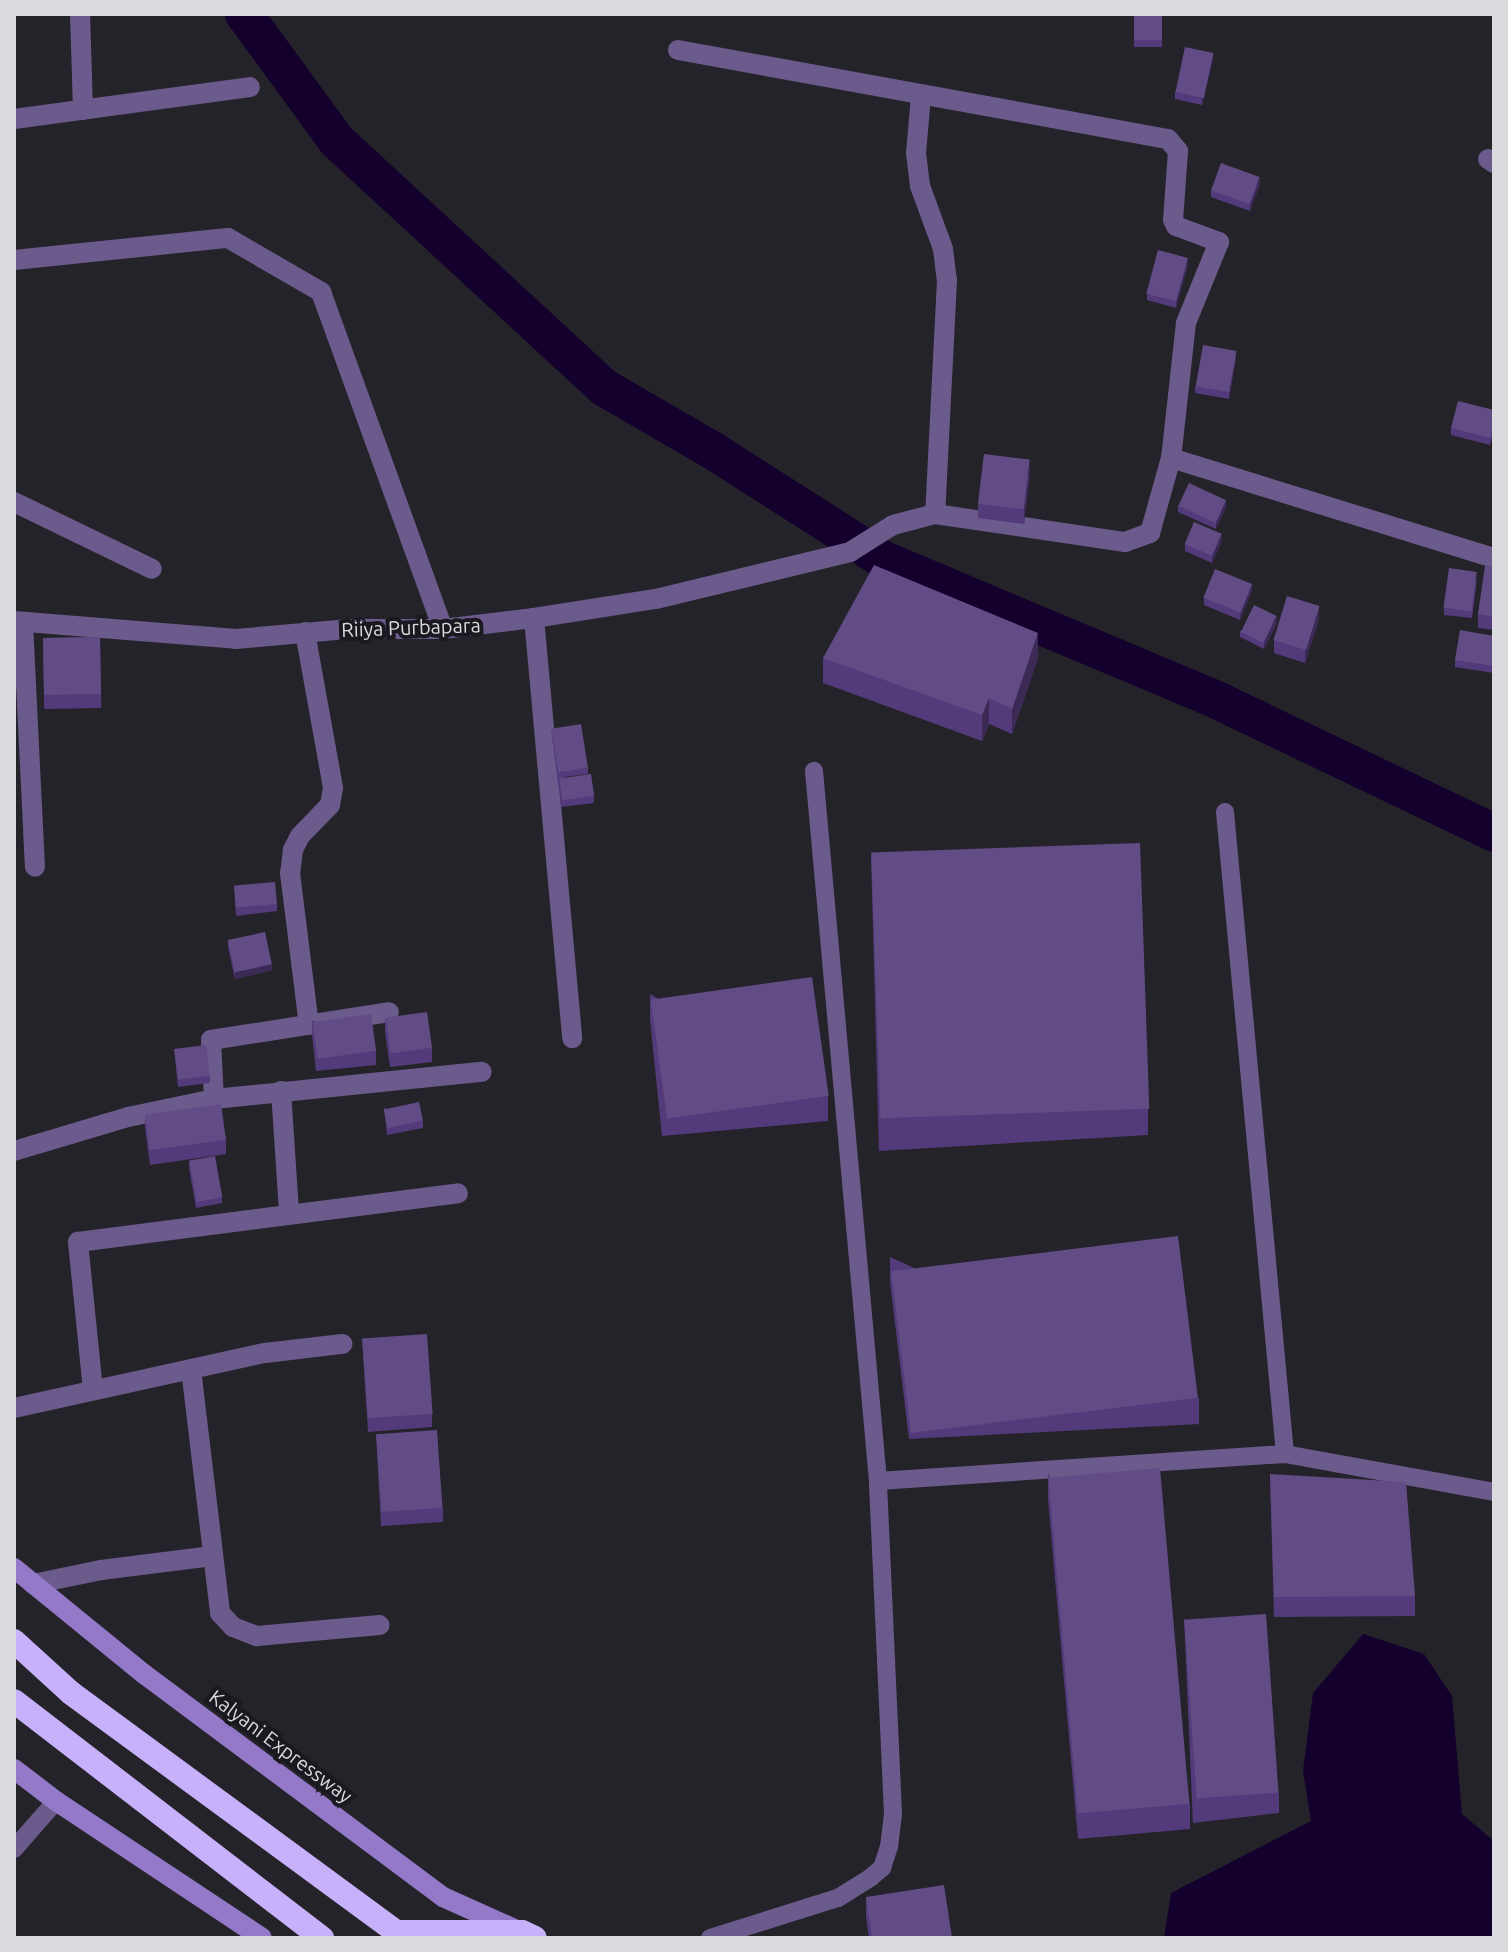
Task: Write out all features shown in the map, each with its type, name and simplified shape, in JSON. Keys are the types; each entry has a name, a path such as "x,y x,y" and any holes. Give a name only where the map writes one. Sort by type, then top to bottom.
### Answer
{"highway":[{"path":"14,1641 71,1693 396,1932 528,1935"},
{"path":"14,1701 314,1932"}],"street":[{"path":"80,14 83,110"},
{"path":"678,50 921,96 1159,135 1174,144 1178,151 1173,220 1176,226 1219,242 1186,323 1171,458 1150,533 1139,539 1105,541 935,514 947,280 943,249 920,186 916,153 921,96"},
{"path":"14,119 250,87"},
{"path":"14,260 228,238 321,292 443,629"},
{"path":"1171,458 1494,558"},
{"path":"14,502 152,569"},
{"name":"Riiya Purbapara","path":"19,622 236,639 305,632 443,629 656,599 850,552 893,525 935,514"},
{"path":"534,618 572,1038"},
{"path":"19,622 35,867"},
{"path":"305,632 333,788 330,805 300,836 293,850 290,873 309,1025"},
{"path":"214,1099 211,1040 389,1012"},
{"path":"14,1151 128,1117 214,1099 482,1072"},
{"path":"281,1091 289,1213"},
{"path":"93,1390 78,1242 458,1193"},
{"path":"14,1408 265,1353 342,1344"},
{"path":"191,1369 220,1613 233,1627 257,1636 380,1625"},
{"path":"33,1584 101,1570 212,1556"},
{"name":"Kalyani Expressway","path":"14,1568 144,1674 443,1897 528,1935"},
{"path":"14,1769 56,1801 262,1938"}],"lane":[{"path":"710,1938 838,1898 882,1868 889,1847 893,1814 878,1481 814,771"},
{"path":"1225,812 1285,1454"},
{"path":"878,1481 1285,1454 1494,1492"},
{"path":"14,1849 56,1801"}],"shaded area":[{"path":"1363,1634 1424,1654 1452,1696 1462,1814 1494,1841 1494,1938 1164,1938 1171,1893 1311,1821 1303,1771 1313,1693"}],"building":[{"path":"1134,14 1162,14 1162,40 1134,40"},
{"path":"1185,47 1213,53 1204,98 1175,92"},
{"path":"1221,163 1260,177 1250,204 1211,190"},
{"path":"1158,250 1188,258 1176,301 1146,293"},
{"path":"1203,345 1236,351 1229,392 1196,386"},
{"path":"1458,401 1494,410 1490,438 1451,428"},
{"path":"984,454 1030,460 1024,509 978,504"},
{"path":"1189,483 1226,500 1216,523 1178,506"},
{"path":"1194,522 1222,534 1212,556 1185,544"},
{"path":"874,565 1038,633 1012,709 989,698 982,715 823,658"},
{"path":"1485,566 1494,567 1494,617 1478,614"},
{"path":"1449,568 1477,572 1471,612 1443,608"},
{"path":"1215,569 1252,584 1240,613 1203,598"},
{"path":"1287,596 1320,606 1306,650 1274,640"},
{"path":"1254,605 1276,616 1263,643 1241,632"},
{"path":"1460,630 1494,636 1494,666 1455,660"},
{"path":"100,637 101,694 44,695 43,638"},
{"path":"581,724 588,767 558,772 551,729"},
{"path":"591,774 594,796 562,800 559,778"},
{"path":"1140,843 1149,1109 880,1118 871,852"},
{"path":"275,882 277,904 236,907 234,886"},
{"path":"265,932 272,964 235,972 228,940"},
{"path":"812,977 829,1096 667,1119 651,1000"},
{"path":"427,1012 432,1048 390,1053 385,1018"},
{"path":"371,1014 376,1051 318,1059 313,1022"},
{"path":"206,1045 210,1076 178,1080 174,1049"},
{"path":"419,1102 423,1121 388,1128 384,1109"},
{"path":"221,1104 226,1140 150,1150 145,1115"},
{"path":"215,1156 222,1197 197,1202 189,1161"},
{"path":"1178,1236 1198,1398 911,1433 891,1271"},
{"path":"427,1334 433,1414 368,1418 362,1339"},
{"path":"437,1430 442,1508 382,1512 376,1434"},
{"path":"1160,1468 1189,1804 1078,1813 1048,1478"},
{"path":"1270,1474 1406,1482 1415,1596 1274,1597"},
{"path":"1266,1614 1278,1793 1197,1798 1184,1620"},
{"path":"944,1885 952,1938 872,1938 866,1897"}],"waterway":[{"path":"244,14 337,141 605,388 712,450 884,560 1221,702 1494,833"}]}
